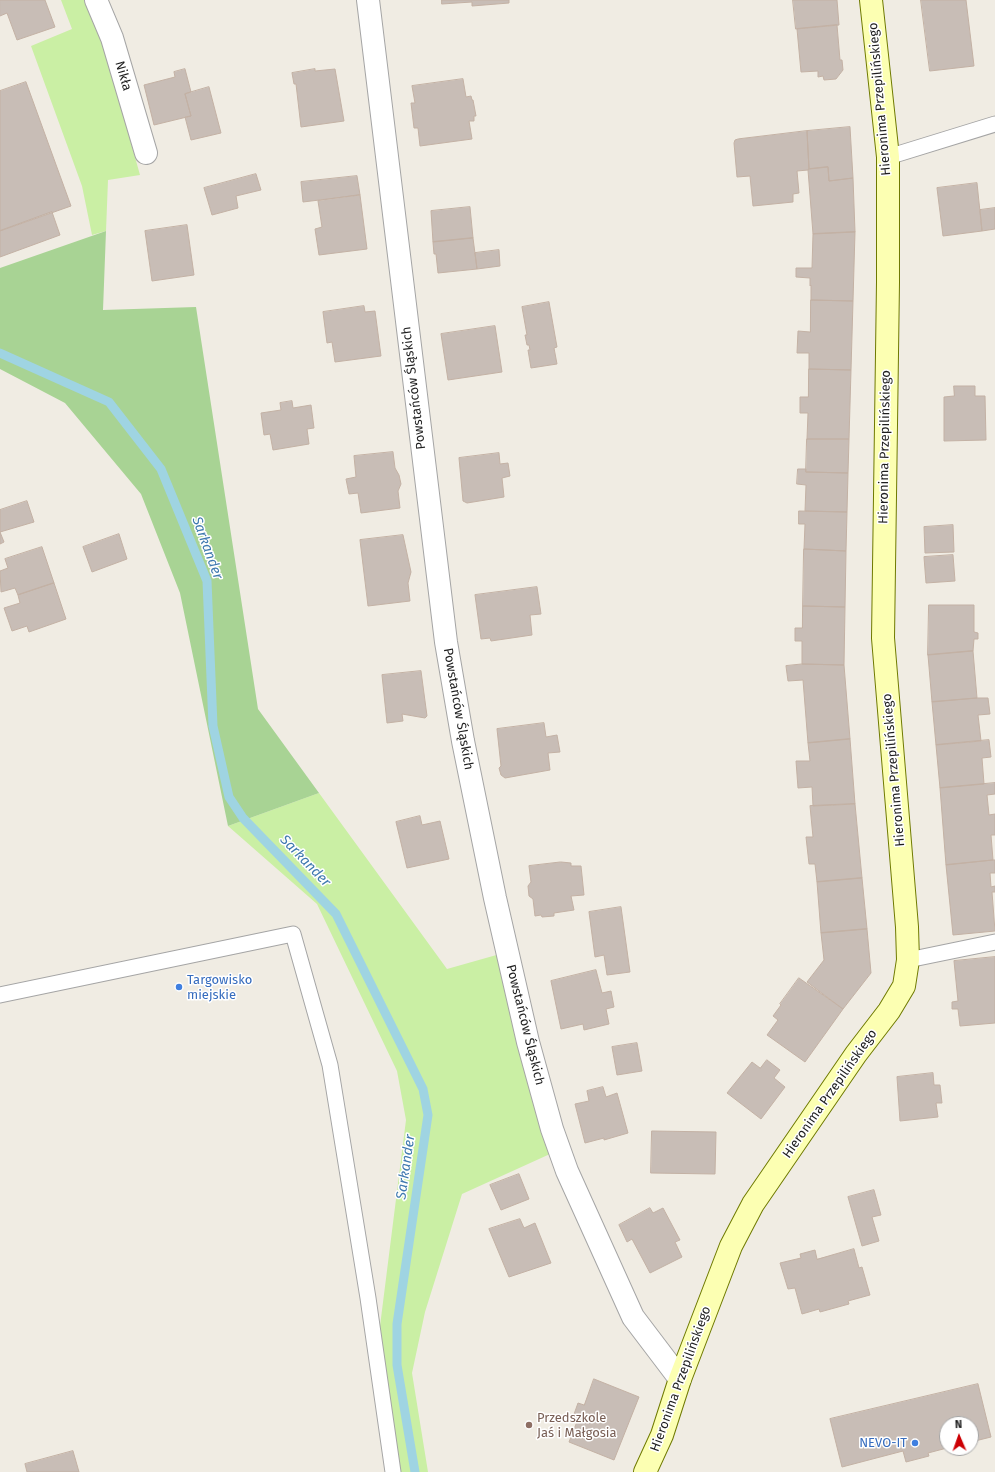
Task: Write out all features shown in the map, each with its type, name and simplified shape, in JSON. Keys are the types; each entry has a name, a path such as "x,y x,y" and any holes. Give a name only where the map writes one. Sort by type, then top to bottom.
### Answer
{"street":[{"name":"Nikła","path":"96,0 112,38 146,153"},
{"name":"Powstańców Śląskich","path":"368,0 446,642 463,741 495,898 530,1050 552,1129 566,1171 633,1317 680,1379"},
{"name":"Hieronima Przepilińskiego","path":"645,1472 662,1435 680,1379 731,1246 753,1204 856,1054 889,1011 904,986 908,960 883,638 888,282 888,157 871,0"}],"lane":[{"path":"888,157 995,124"},
{"path":"0,994 293,934 330,1065 368,1298 392,1472"},
{"path":"908,960 995,942"}],"green space":[{"path":"61,0 84,0 102,39 140,175 108,180 106,231 92,235 82,186 31,46 72,29"},
{"path":"106,231 103,310 196,307 258,709 319,793 228,826 180,593 141,494 65,403 0,369 0,268"},
{"path":"319,793 447,969 500,954 550,1154 462,1194 425,1312 412,1373 428,1472 399,1472 380,1326 406,1120 397,1071 317,904 228,826"}],"building":[{"path":"0,0 45,0 55,27 17,40 7,13 0,16"},
{"path":"442,0 509,0 509,3 472,6 472,2 442,4"},
{"path":"793,0 837,0 839,25 796,29"},
{"path":"921,0 966,0 974,66 930,71"},
{"path":"837,25 840,60 842,60 843,70 836,79 824,80 823,76 818,77 818,71 801,72 797,29"},
{"path":"185,69 191,92 185,94 191,116 154,125 144,85 175,77 174,72"},
{"path":"315,69 315,71 335,69 344,121 301,127 296,84 294,84 292,73"},
{"path":"463,79 466,97 471,96 476,116 474,116 474,121 469,121 472,139 420,146 418,128 414,128 411,103 415,103 412,86"},
{"path":"26,82 71,206 0,231 0,91"},
{"path":"209,87 221,133 191,140 185,117 191,116 185,94"},
{"path":"850,127 853,178 829,181 828,167 809,169 807,131"},
{"path":"807,131 809,169 797,171 799,193 793,194 793,202 753,206 750,176 737,177 735,140"},
{"path":"828,167 829,181 853,178 855,232 813,234 808,170"},
{"path":"256,174 261,190 236,196 238,208 212,215 204,188"},
{"path":"357,176 360,195 303,202 301,182"},
{"path":"977,183 982,231 943,236 937,188"},
{"path":"360,195 367,249 319,255 315,229 322,227 318,201"},
{"path":"470,207 473,238 433,242 431,211"},
{"path":"995,208 995,229 982,231 980,210"},
{"path":"52,212 60,235 0,257 0,231"},
{"path":"187,225 194,275 152,281 145,231"},
{"path":"855,232 853,301 811,300 810,278 796,277 796,268 812,268 813,234"},
{"path":"473,238 477,269 438,273 433,242"},
{"path":"499,250 500,266 477,269 475,253"},
{"path":"811,300 853,301 851,370 809,369 809,353 797,353 798,331 810,332"},
{"path":"549,302 557,347 554,348 557,364 531,368 528,350 530,350 529,345 527,345 525,335 527,335 522,307"},
{"path":"364,306 365,312 375,311 381,356 335,362 332,342 327,343 323,312"},
{"path":"495,326 502,372 448,380 441,334"},
{"path":"809,369 851,370 849,439 807,439 808,413 800,413 800,397 808,397"},
{"path":"954,386 975,386 975,396 985,396 986,440 944,441 944,397 954,396"},
{"path":"292,401 293,408 311,405 314,428 307,429 309,444 273,450 270,434 264,435 261,413 281,410 280,403"},
{"path":"807,439 849,439 848,473 806,472"},
{"path":"393,452 395,468 399,475 401,484 398,491 400,508 361,513 358,493 349,494 346,479 356,477 354,456"},
{"path":"499,453 500,464 508,463 510,476 502,478 504,497 467,503 463,501 459,458"},
{"path":"798,469 806,469 806,472 848,473 847,512 805,511 806,485 797,484"},
{"path":"27,501 34,522 0,532 0,510"},
{"path":"799,511 847,512 846,551 804,549 805,524 799,524"},
{"path":"953,525 954,552 925,553 924,527"},
{"path":"0,532 4,542 0,544"},
{"path":"119,534 127,559 92,572 83,547"},
{"path":"403,535 411,572 408,583 410,601 368,606 360,540"},
{"path":"42,547 54,583 18,595 15,588 1,592 0,571 8,568 5,559"},
{"path":"804,549 846,551 845,607 803,606"},
{"path":"953,555 955,581 926,583 924,557"},
{"path":"54,583 66,619 29,632 27,626 12,631 4,608 20,603 18,595"},
{"path":"537,587 541,614 530,615 532,635 491,641 490,638 481,639 475,595"},
{"path":"929,605 974,605 974,632 978,633 978,639 974,639 973,651 928,655"},
{"path":"803,606 845,607 844,665 802,664 802,641 795,641 795,628 802,628"},
{"path":"973,651 977,698 932,702 928,655"},
{"path":"802,664 844,665 850,739 808,743 803,680 788,681 786,666"},
{"path":"421,671 427,716 425,718 402,714 403,721 387,723 382,675"},
{"path":"988,698 990,714 978,715 981,741 936,745 932,702"},
{"path":"544,723 546,737 557,735 560,752 548,753 550,770 505,778 501,775 499,768 501,766 497,729"},
{"path":"850,739 855,804 813,806 812,787 798,788 796,761 810,761 808,743"},
{"path":"989,740 991,757 982,758 984,784 940,788 936,745"},
{"path":"995,783 995,794 987,795 989,815 995,814 995,835 991,835 993,860 946,865 940,788"},
{"path":"855,804 862,878 817,882 815,864 809,864 806,837 813,837 810,806"},
{"path":"420,816 422,825 440,821 449,859 407,868 396,822"},
{"path":"995,860 995,873 990,873 991,887 995,886 995,892 992,892 995,931 953,935 946,865"},
{"path":"561,862 571,863 571,866 581,866 584,895 571,896 574,910 554,913 554,916 535,916 533,899 529,896 528,886 531,882 529,866"},
{"path":"862,878 867,929 821,933 817,882"},
{"path":"621,907 630,972 607,975 604,955 595,957 589,912"},
{"path":"867,929 871,973 843,1009 807,982 824,960 821,933"},
{"path":"995,957 995,1023 960,1026 958,1009 952,1009 952,1002 958,1001 954,961"},
{"path":"596,970 602,993 611,991 614,1007 606,1009 609,1024 584,1030 583,1024 561,1029 551,981"},
{"path":"799,978 843,1009 805,1062 767,1035 778,1020 773,1016"},
{"path":"637,1043 642,1071 617,1075 612,1047"},
{"path":"767,1060 780,1070 774,1078 785,1087 761,1119 727,1093 752,1062 760,1068"},
{"path":"933,1073 934,1085 940,1085 942,1103 936,1103 938,1117 900,1121 897,1077"},
{"path":"603,1087 606,1097 617,1093 628,1133 604,1140 604,1138 585,1143 575,1104 589,1101 587,1091"},
{"path":"652,1131 716,1132 715,1174 651,1173"},
{"path":"519,1174 529,1199 501,1210 490,1185"},
{"path":"874,1190 881,1215 872,1217 879,1241 862,1246 848,1197"},
{"path":"650,1208 653,1213 663,1208 680,1240 675,1242 682,1257 650,1273 632,1239 627,1242 619,1225"},
{"path":"520,1219 524,1228 535,1223 551,1263 509,1277 489,1229"},
{"path":"854,1249 859,1268 862,1267 870,1295 848,1301 849,1304 820,1312 819,1309 802,1314 795,1288 788,1289 780,1263 801,1258 800,1254 815,1250 817,1259"},
{"path":"594,1379 639,1397 614,1460 569,1442 578,1419 573,1417 578,1403 584,1405"},
{"path":"978,1384 991,1437 979,1440 979,1416 939,1416 939,1450 928,1453 929,1456 906,1462 903,1451 842,1467 830,1419"},
{"path":"73,1451 79,1472 27,1472 25,1464"}],"waterway":[{"name":"Sarkander","path":"0,353 109,402 161,469 207,581 213,726 229,797 243,818 336,914 423,1089 428,1115 397,1324 397,1365 415,1472"}],"place":[{"name":"Targowisko miejskie","path":"179,987"},
{"name":"Przedszkole Jaś i Małgosia","path":"529,1425"},
{"name":"NEVO-IT","path":"915,1443"}]}
